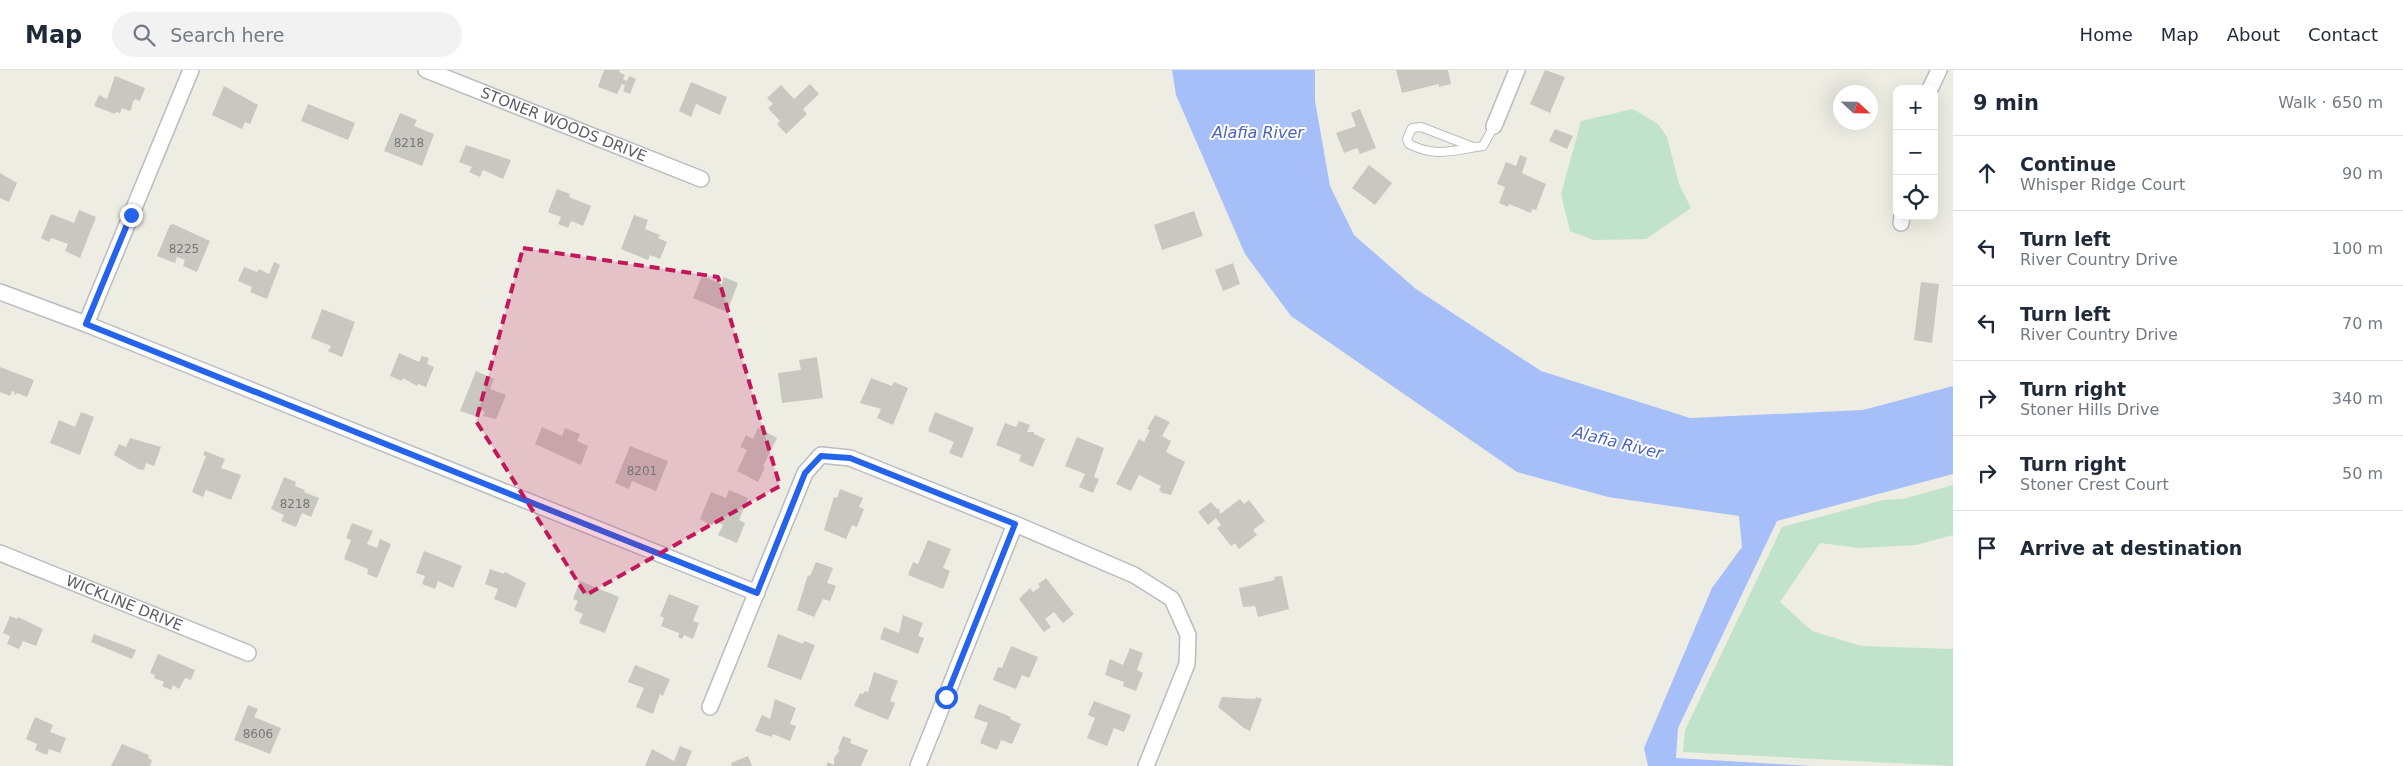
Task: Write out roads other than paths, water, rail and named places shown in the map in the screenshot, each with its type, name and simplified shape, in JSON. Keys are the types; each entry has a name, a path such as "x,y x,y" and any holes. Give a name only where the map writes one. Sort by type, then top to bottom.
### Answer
{"street":[{"path":"86,324 191,70"},
{"name":"STONER WOODS DRIVE","path":"426,70 701,179"},
{"path":"1494,126 1517,70"},
{"path":"1932,85 1939,70"},
{"path":"0,292 86,324 757,593"},
{"path":"710,707 805,473 821,456 850,458 1015,524 1134,575 1172,599 1188,635 1187,664 1146,766"},
{"path":"918,766 1015,524"},
{"name":"WICKLINE DRIVE","path":"0,553 248,653"}],"lane":[{"path":"1473,148 1421,127 1412,128 1407,139 1409,144 1419,149 1436,153 1473,148 1483,146 1494,126"}],"water":[{"name":"Alafia River","path":"1172,70 1315,70 1315,101 1330,186 1354,235 1416,289 1541,371 1690,418 1863,410 1953,386 1953,474 1777,521 1678,728 1676,758 1811,766 1648,766 1644,748 1712,588 1742,547 1739,516 1608,497 1517,472 1291,316 1245,254 1176,95"}]}
